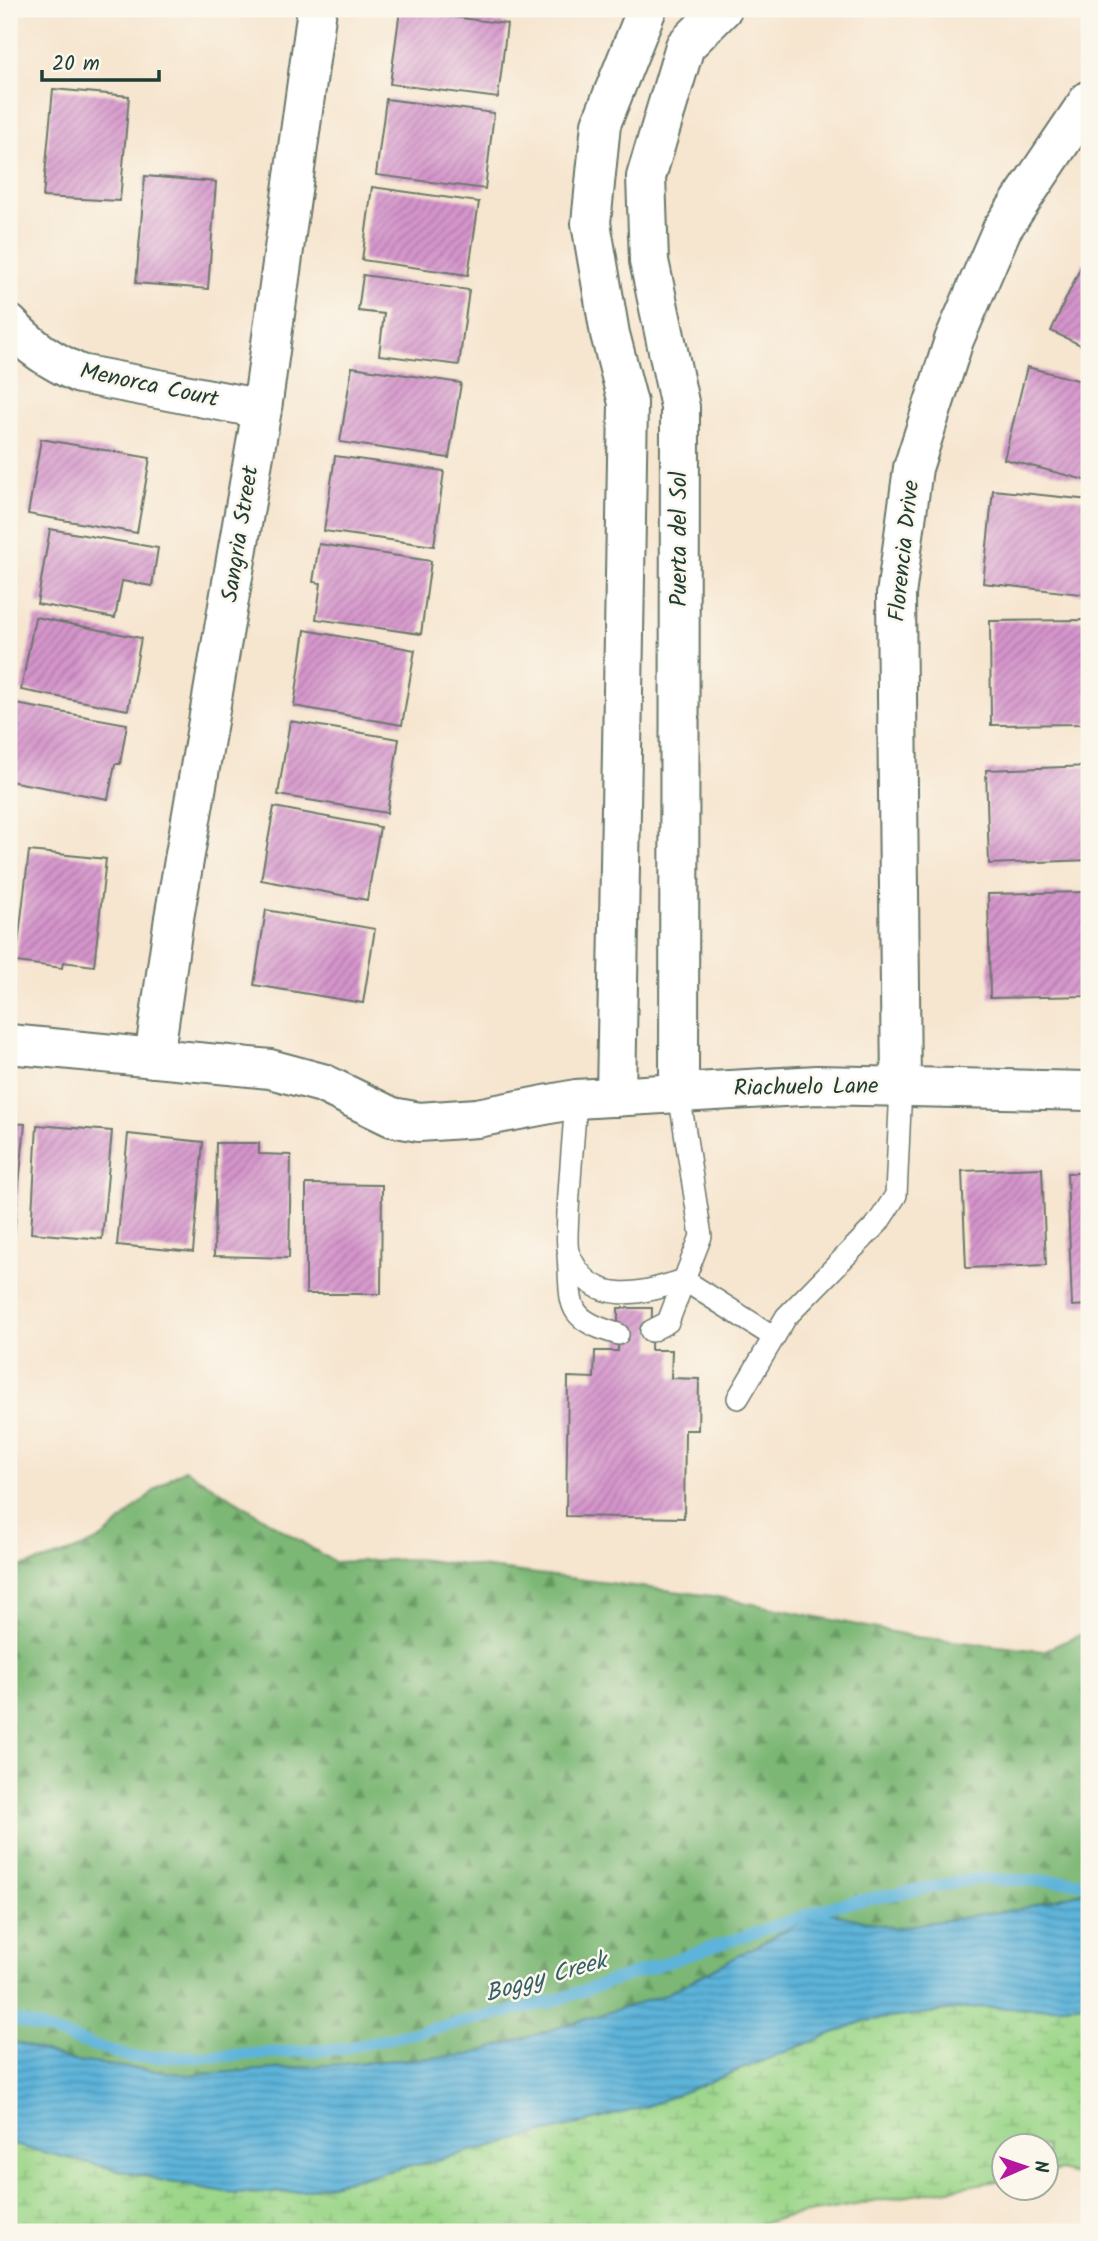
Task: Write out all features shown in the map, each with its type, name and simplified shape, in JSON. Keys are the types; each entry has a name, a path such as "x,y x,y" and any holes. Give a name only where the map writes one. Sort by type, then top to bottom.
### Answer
{"street":[{"name":"Sangria Street","path":"154,1058 174,918 262,409 317,9"},
{"path":"616,1097 628,403 610,334 591,223 601,124 647,9"},
{"name":"Puerta del Sol","path":"679,1093 680,407 649,261 646,177 685,46 722,9"},
{"name":"Florencia Drive","path":"901,1086 896,595 913,468 954,340 1002,229 1089,100"},
{"name":"Menorca Court","path":"9,324 30,347 53,362 80,374 262,409"},
{"path":"9,1044 154,1058"},
{"name":"Riachuelo Lane","path":"154,1058 297,1075 322,1083 392,1117 419,1122 524,1112 576,1099 817,1085 1089,1091"}],"lane":[{"path":"738,1398 786,1317 878,1223 896,1195 901,1086"},
{"path":"652,1331 668,1322 701,1236 679,1093"},
{"path":"576,1099 567,1252 572,1306 587,1325 618,1334"},
{"path":"567,1252 587,1281 618,1294 644,1293 684,1279"},
{"path":"684,1279 774,1337"}],"green space":[{"path":"185,1469 334,1562 416,1559 713,1596 917,1637 1043,1651 1089,1631 1089,1890 1024,1908 894,1928 821,1911 665,1995 469,2055 189,2075 67,2060 9,2040 9,1569 59,1556 98,1540 154,1491"},
{"path":"1089,2003 1089,2180 1060,2170 1060,2132 990,2132 990,2182 784,2217 736,2232 9,2232 9,2144 169,2182 237,2194 295,2192 425,2163 645,2107 864,2021 979,2007 1037,2009"}],"water":[{"path":"1089,1890 1089,2003 1037,2009 979,2007 864,2021 645,2107 425,2163 295,2192 237,2194 169,2182 9,2144 9,2040 67,2060 189,2075 469,2055 665,1995 821,1911 894,1928 1024,1908"}],"building":[{"path":"208,9 242,9 241,15"},
{"path":"400,10 507,24 498,98 390,84"},
{"path":"53,89 129,96 120,201 43,197"},
{"path":"386,99 494,113 485,189 376,175"},
{"path":"145,176 216,182 208,289 136,283"},
{"path":"372,187 479,202 468,275 362,260"},
{"path":"1083,262 1089,265 1089,349 1051,331"},
{"path":"363,275 469,290 459,365 379,355 384,314 358,311"},
{"path":"352,367 461,383 449,458 340,442"},
{"path":"1027,367 1089,383 1089,481 1004,459"},
{"path":"41,439 150,458 137,533 28,514"},
{"path":"335,456 444,471 434,546 324,531"},
{"path":"993,490 1089,500 1089,595 983,583"},
{"path":"50,529 158,548 152,586 122,581 115,618 37,604"},
{"path":"319,544 431,561 421,634 316,619 321,583 313,582"},
{"path":"35,617 141,638 128,710 21,690"},
{"path":"1086,620 1089,724 991,725 990,621"},
{"path":"305,630 415,650 402,725 294,706"},
{"path":"16,704 127,724 120,764 115,764 108,799 9,781 9,745"},
{"path":"290,721 399,739 387,813 278,795"},
{"path":"1089,766 1089,860 989,864 986,770"},
{"path":"274,807 380,827 367,900 261,880"},
{"path":"29,851 106,859 94,966 63,962 62,968 16,962"},
{"path":"1089,892 1089,996 990,998 988,894"},
{"path":"266,910 375,929 363,1003 254,985"},
{"path":"9,1123 25,1124 14,1235 9,1234"},
{"path":"37,1125 112,1131 102,1239 31,1233"},
{"path":"128,1134 203,1142 193,1252 117,1245"},
{"path":"216,1143 259,1143 259,1154 291,1155 289,1258 214,1256"},
{"path":"1042,1168 1046,1265 966,1268 962,1171"},
{"path":"1067,1173 1089,1173 1089,1305 1072,1306"},
{"path":"306,1184 382,1185 381,1294 306,1294"},
{"path":"618,1308 652,1308 651,1350 672,1350 671,1378 699,1379 698,1430 685,1430 684,1518 566,1516 568,1377 594,1378 595,1351 618,1351"}],"waterway":[{"name":"Boggy Creek","path":"9,2018 130,2057 201,2057 341,2049 547,2003 836,1905 974,1879 1089,1882"}]}
